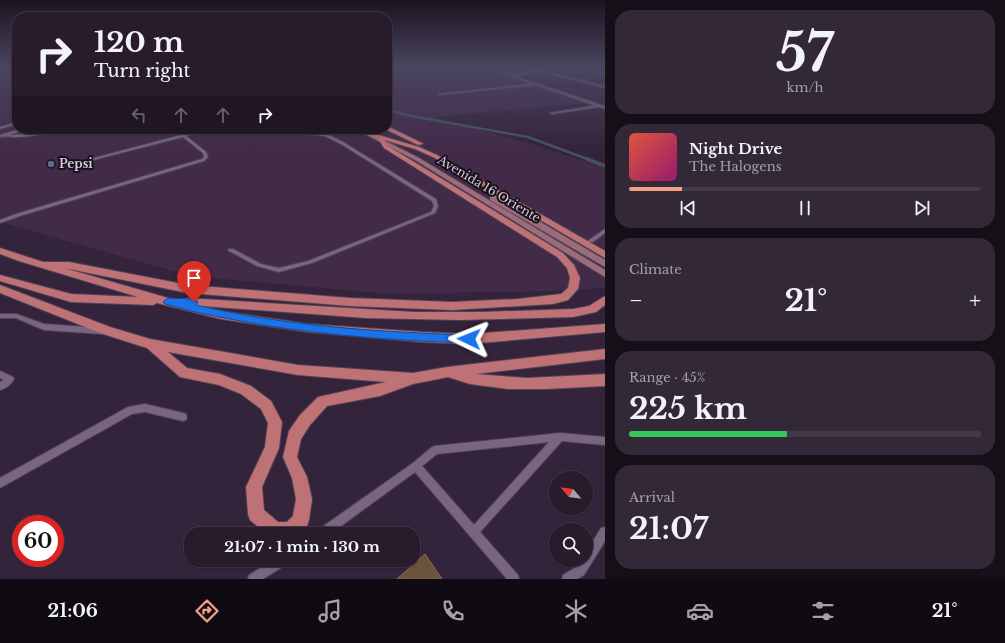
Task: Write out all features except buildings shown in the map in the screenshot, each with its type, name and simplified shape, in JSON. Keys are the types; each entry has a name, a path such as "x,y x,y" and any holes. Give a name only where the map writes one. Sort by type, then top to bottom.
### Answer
{"main road":[{"path":"392,130 424,146 605,248"},
{"path":"43,265 70,265 144,282 188,288 318,300 382,304 452,306 517,303 559,299 569,294 573,289 575,278 574,273 560,255 390,149 384,145 375,134"},
{"name":"Avenida 16 Oriente","path":"375,134 399,144 605,264"},
{"name":"Avenida 16 Oriente","path":"375,134 605,274"},
{"path":"399,144 417,148 435,156 605,255"},
{"path":"0,251 168,302 221,315 308,328 422,338 469,339 605,328"},
{"path":"0,278 51,294 71,298 245,304 360,313 425,316 573,313 592,309 605,300"},
{"path":"0,289 107,332 150,344 298,370 413,379"},
{"path":"150,344 184,373 220,380 246,390 266,405 275,422 272,448 254,487 256,514 275,530 290,531 302,520 304,499 299,477 290,457 294,436 305,420 323,401 380,390 413,379 447,372 605,354"},
{"path":"447,372 472,380 519,385 605,380"}],"street":[{"path":"564,94 605,108"},
{"path":"598,106 605,104"}],"lane":[{"path":"552,113 598,106"},
{"path":"0,128 12,124"},
{"path":"2,136 12,133"},
{"path":"2,136 18,137 35,134"},
{"path":"66,166 191,134"},
{"path":"231,250 259,265 279,270 310,262 433,213 436,206 434,200 342,143 326,135 316,134"},
{"path":"0,222 18,215 204,160 206,157 205,153 184,136"},
{"path":"591,241 605,231"},
{"path":"0,316 16,316 44,327 107,332"},
{"path":"0,374 10,379 0,387"},
{"path":"0,484 131,410 145,408 183,417"},
{"path":"474,532 560,437"},
{"path":"332,527 416,466 435,450 560,437 605,440"},
{"path":"416,466 514,579"},
{"path":"567,579 580,571 605,532"},
{"path":"253,579 272,567"}],"shaded area":[{"path":"0,94 12,94 12,134 392,134 392,94 562,94 586,103 434,117 532,144 605,168 605,288 549,291 390,294 191,276 0,222"}],"waterway":[{"path":"392,111 528,137 590,160"},
{"path":"587,159 605,166"}],"place":[{"name":"Pepsi","path":"51,164"}],"route":[{"path":"194,302 168,302 221,315 308,328 422,338 469,339"}]}
